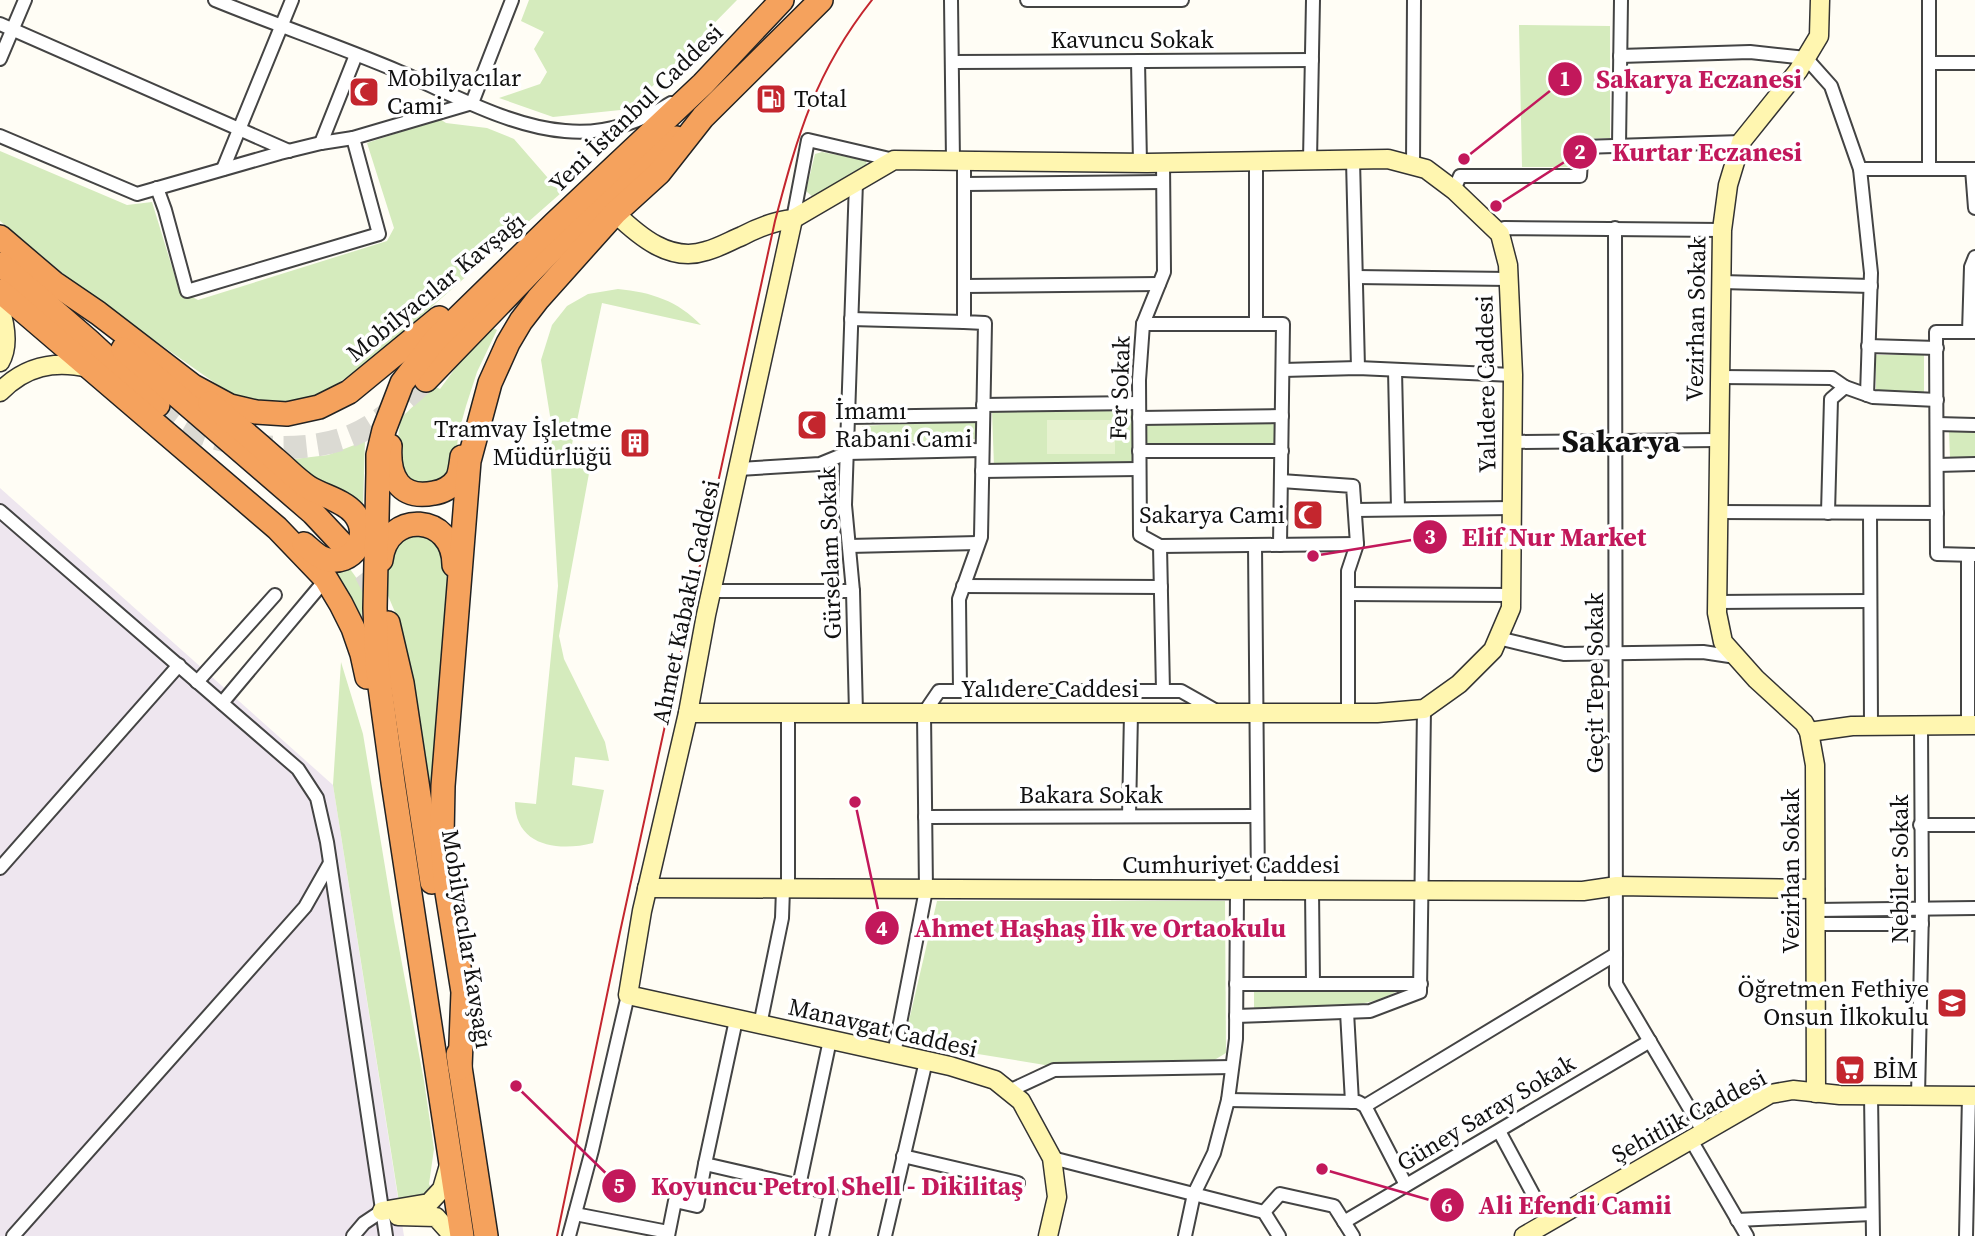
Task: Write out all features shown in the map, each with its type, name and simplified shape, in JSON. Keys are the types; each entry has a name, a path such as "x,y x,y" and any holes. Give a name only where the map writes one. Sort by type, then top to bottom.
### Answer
{"highway":[{"name":"Yeni İstanbul Caddesi","path":"555,223 703,84 782,0"},
{"path":"703,117 821,0"},
{"name":"Mobilyacılar Kavşağı","path":"460,1068 463,992 445,880 443,786 469,461 482,409 490,383 521,321 615,213 659,173 703,117"},
{"name":"Mobilyacılar Kavşağı","path":"426,380 603,197 703,117"},
{"name":"Mobilyacılar Kavşağı","path":"54,283 193,386 230,405 256,412 287,414 319,407 349,392 505,261 555,223"},
{"name":"Mobilyacılar Kavşağı","path":"393,782 377,665 382,615 378,455 384,430 402,383 435,340 555,223"},
{"path":"0,237 54,283 85,317 313,513 343,545"},
{"path":"0,264 158,405"},
{"path":"0,290 277,528 326,579 353,628 362,654 382,749 393,782 462,1236"},
{"path":"159,359 307,486 354,512 361,524 362,535 360,546 354,552 347,558 336,561 322,559 297,538 277,528"},
{"path":"394,404 390,469 396,481 406,491 419,494 444,491 457,480 467,435 482,409"},
{"path":"382,615 382,552 387,539 399,528 426,524 440,531 448,539 454,556 456,628"},
{"name":"Mobilyacılar Kavşağı","path":"382,615 402,683 460,1068"},
{"path":"460,1068 486,1236"}],"street":[{"path":"0,59 6,26 25,0"},
{"path":"215,0 396,70 472,103 550,130 583,132 614,128 642,120 703,84"},
{"path":"223,169 292,0"},
{"path":"951,0 952,62 959,161 964,184 964,322"},
{"path":"1027,0 1182,0"},
{"path":"1310,160 1313,0"},
{"path":"1413,166 1414,0"},
{"path":"1619,146 1621,0"},
{"name":"Vezirhan Sokak","path":"1816,1093 1815,765 1809,732 1804,723 1756,679 1723,642 1717,613 1717,512 1722,230 1728,185 1741,142 1798,71 1819,36 1820,0"},
{"path":"1929,0 1929,169"},
{"path":"472,103 506,2"},
{"path":"6,26 289,151"},
{"path":"1620,56 1750,52 1806,58 1831,86 1860,169 1871,273 1867,395"},
{"path":"321,143 356,55"},
{"path":"1138,61 1140,163"},
{"name":"Kavuncu Sokak","path":"952,62 1312,61"},
{"path":"1929,63 1975,63"},
{"path":"0,136 137,194 289,151 353,138 472,103"},
{"path":"157,188 187,291 379,234 353,138"},
{"path":"793,219 808,140 894,160 1140,163 1388,159 1426,169 1454,190 1500,234 1504,228 1722,230"},
{"path":"1454,190 1460,176 1580,176 1582,147 1741,142"},
{"path":"615,213 634,231 666,250 690,253 707,251 775,221 793,219 894,160"},
{"path":"1353,160 1358,368"},
{"path":"1256,161 1256,324"},
{"name":"Fer Sokak","path":"1160,546 1140,536 1139,380 1143,324 1164,272 1163,162"},
{"path":"1860,169 1974,169 1975,208"},
{"name":"Gürselam Sokak","path":"856,181 845,505 853,591 856,713"},
{"path":"964,184 1163,182"},
{"name":"Ahmet Kabaklı Caddesi","path":"628,995 647,888 688,713 711,591 793,219"},
{"name":"Geçit Tepe Sokak","path":"1615,228 1616,984 1650,1041 1747,1236"},
{"name":"Yalıdere Caddesi","path":"688,713 1377,713 1424,709 1459,684 1493,650 1511,608 1513,375 1508,265 1500,234"},
{"path":"1809,732 1852,726 1971,725 1972,555 1937,554 1936,332 1972,332 1970,267 1975,257"},
{"path":"1356,277 1509,279"},
{"path":"1721,282 1871,286"},
{"path":"964,286 1159,285"},
{"path":"0,308 5,333 4,356 0,362"},
{"path":"851,319 985,323 981,537 958,599 960,691"},
{"path":"1143,324 1283,324 1280,545"},
{"path":"1868,346 1937,348"},
{"path":"0,392 10,382 32,369 72,364 91,369"},
{"path":"1283,370 1358,368 1513,375"},
{"path":"1395,370 1398,509"},
{"path":"1719,377 1832,378 1845,387 1873,397 1937,400"},
{"path":"1828,513 1831,399 1845,387"},
{"path":"848,417 1139,403"},
{"path":"1139,418 1282,416"},
{"path":"1937,424 1975,425"},
{"path":"1512,442 1718,440"},
{"path":"739,468 820,464 847,453 982,450"},
{"path":"1139,451 1282,452"},
{"path":"1937,464 1975,464"},
{"path":"982,471 1139,469"},
{"path":"1281,481 1353,486 1357,544 1348,572 1348,713"},
{"path":"1354,510 1512,508"},
{"path":"0,511 298,769 317,799 330,863 386,1236"},
{"path":"1717,512 1937,513"},
{"path":"1870,513 1871,726"},
{"path":"849,546 978,543"},
{"path":"1163,691 1160,546 1357,544"},
{"path":"1255,545 1258,890"},
{"path":"222,703 326,579"},
{"path":"963,586 1161,587"},
{"path":"711,591 853,591"},
{"path":"1348,594 1511,595"},
{"path":"197,682 275,595"},
{"path":"1717,602 1870,601"},
{"path":"1498,638 1564,654 1703,652 1736,657"},
{"path":"0,868 179,665"},
{"path":"894,1054 926,890 924,713 939,691 1181,691 1221,713"},
{"path":"1236,1016 1370,1011 1420,992 1424,709"},
{"path":"760,1025 786,889 788,713"},
{"path":"1129,816 1131,713"},
{"name":"Nebiler Sokak","path":"1918,1096 1922,924 1921,725"},
{"name":"Bakara Sokak","path":"925,817 1257,816"},
{"path":"1920,825 1975,825"},
{"path":"13,1236 305,907 330,863"},
{"name":"Cumhuriyet Caddesi","path":"647,888 1583,891 1617,886 1815,889"},
{"path":"1185,1236 1194,1194 1214,1153 1228,1100 1236,1039 1237,890"},
{"path":"1312,890 1313,984"},
{"path":"1816,917 1975,908"},
{"path":"1816,917 1922,924"},
{"path":"1228,1100 1358,1104 1616,954"},
{"path":"1236,984 1420,984"},
{"path":"569,1236 628,995"},
{"name":"Manavgat Caddesi","path":"628,995 926,1060 995,1080 1021,1101 1052,1158 1057,1197 1048,1236"},
{"path":"1347,1012 1358,1104 1406,1185"},
{"path":"575,1214 668,1234 675,1201 697,1206 736,1020"},
{"path":"799,1186 830,1040"},
{"name":"Güney Saray Sokak","path":"1344,1222 1650,1041"},
{"path":"885,1236 926,1060"},
{"path":"1009,1091 1054,1070 1232,1067"},
{"name":"Şehitlik Caddesi","path":"1524,1236 1770,1094 1793,1090 1840,1095 1972,1096"},
{"path":"1871,1095 1873,1236"},
{"path":"1966,1236 1972,1096"},
{"path":"1499,1131 1548,1222"},
{"path":"904,1156 1018,1183"},
{"path":"1052,1158 1264,1212 1279,1236"},
{"path":"353,1236 364,1230 382,1211 429,1203 442,1189 450,1161"},
{"path":"705,1164 831,1193 822,1236"},
{"path":"1264,1212 1280,1194 1334,1206 1353,1236"},
{"path":"382,1211 396,1216 436,1217 453,1236"},
{"path":"1737,1220 1872,1214"}],"shaded area":[{"path":"0,488 333,785 404,1236 0,1236"}],"green space":[{"path":"529,0 737,0 630,109 553,117 499,98 540,84 547,72 534,49 544,32 521,21"},
{"path":"1519,25 1610,26 1610,138 1573,139 1572,167 1522,167"},
{"path":"440,119 446,123 487,128 514,139 561,193 369,362 322,394 287,405 232,395 83,290 0,221 0,151 127,205 152,202 179,290 198,300 387,241 394,228 367,143"},
{"path":"822,152 863,160 867,165 814,198 806,191 815,154"},
{"path":"618,289 663,299 683,310 701,325 602,303 568,463 590,468 559,636 564,659 605,742 609,761 575,757 572,785 604,790 593,843 553,846 530,837 522,828 515,802 536,804 558,586 551,422 541,360 552,325 567,306 588,294"},
{"path":"493,328 497,330 477,372 458,435 456,464 442,485 406,483 396,450 401,418 434,386 440,389 465,355"},
{"path":"1876,355 1924,355 1924,392 1876,392"},
{"path":"992,411 1135,411 1135,465 994,467"},
{"path":"977,420 978,439 863,444 862,426"},
{"path":"1047,420 1115,420 1115,454 1047,454"},
{"path":"1145,422 1275,424 1274,446 1146,445"},
{"path":"1949,431 1975,432 1975,458 1950,458"},
{"path":"365,441 363,507 317,484 286,460 328,455"},
{"path":"405,533 433,535 449,559 435,746 433,847 405,644 401,626 383,584 387,561"},
{"path":"350,569 363,587 361,631 331,572"},
{"path":"341,662 363,734 434,1149 429,1184 435,1196 399,1202 333,785"},
{"path":"937,901 1225,901 1226,1053 1211,1062 1051,1066 904,1042"},
{"path":"1254,989 1401,989 1385,997 1349,1006 1254,1008"}],"tunnel":[{"path":"158,405 185,426 227,441 270,447 314,445 363,430 392,410 426,380"},
{"path":"343,545 366,574 378,597"}],"tram line":[{"path":"557,1236 620,932 775,221 801,132 822,79 852,27 872,0"}],"place":[{"name":"Mobilyacılar Cami","path":"364,92"},
{"name":"Total","path":"771,99"},
{"name":"Sakarya Eczanesi","path":"1464,159"},
{"name":"Kurtar Eczanesi","path":"1496,206"},
{"name":"İmamı Rabani Cami","path":"812,425"},
{"name":"Tramvay İşletme Müdürlüğü","path":"635,443"},
{"name":"Sakarya Cami","path":"1308,515"},
{"name":"Elif Nur Market","path":"1313,556"},
{"name":"Ahmet Haşhaş İlk ve Ortaokulu","path":"855,802"},
{"name":"Öğretmen Fethiye Onsun İlkokulu","path":"1952,1003"},
{"name":"BİM","path":"1850,1070"},
{"name":"Koyuncu Petrol Shell - Dikilitaş","path":"516,1086"},
{"name":"Ali Efendi Camii","path":"1322,1169"}],"district":[{"name":"Sakarya","path":"1621,441"}]}
